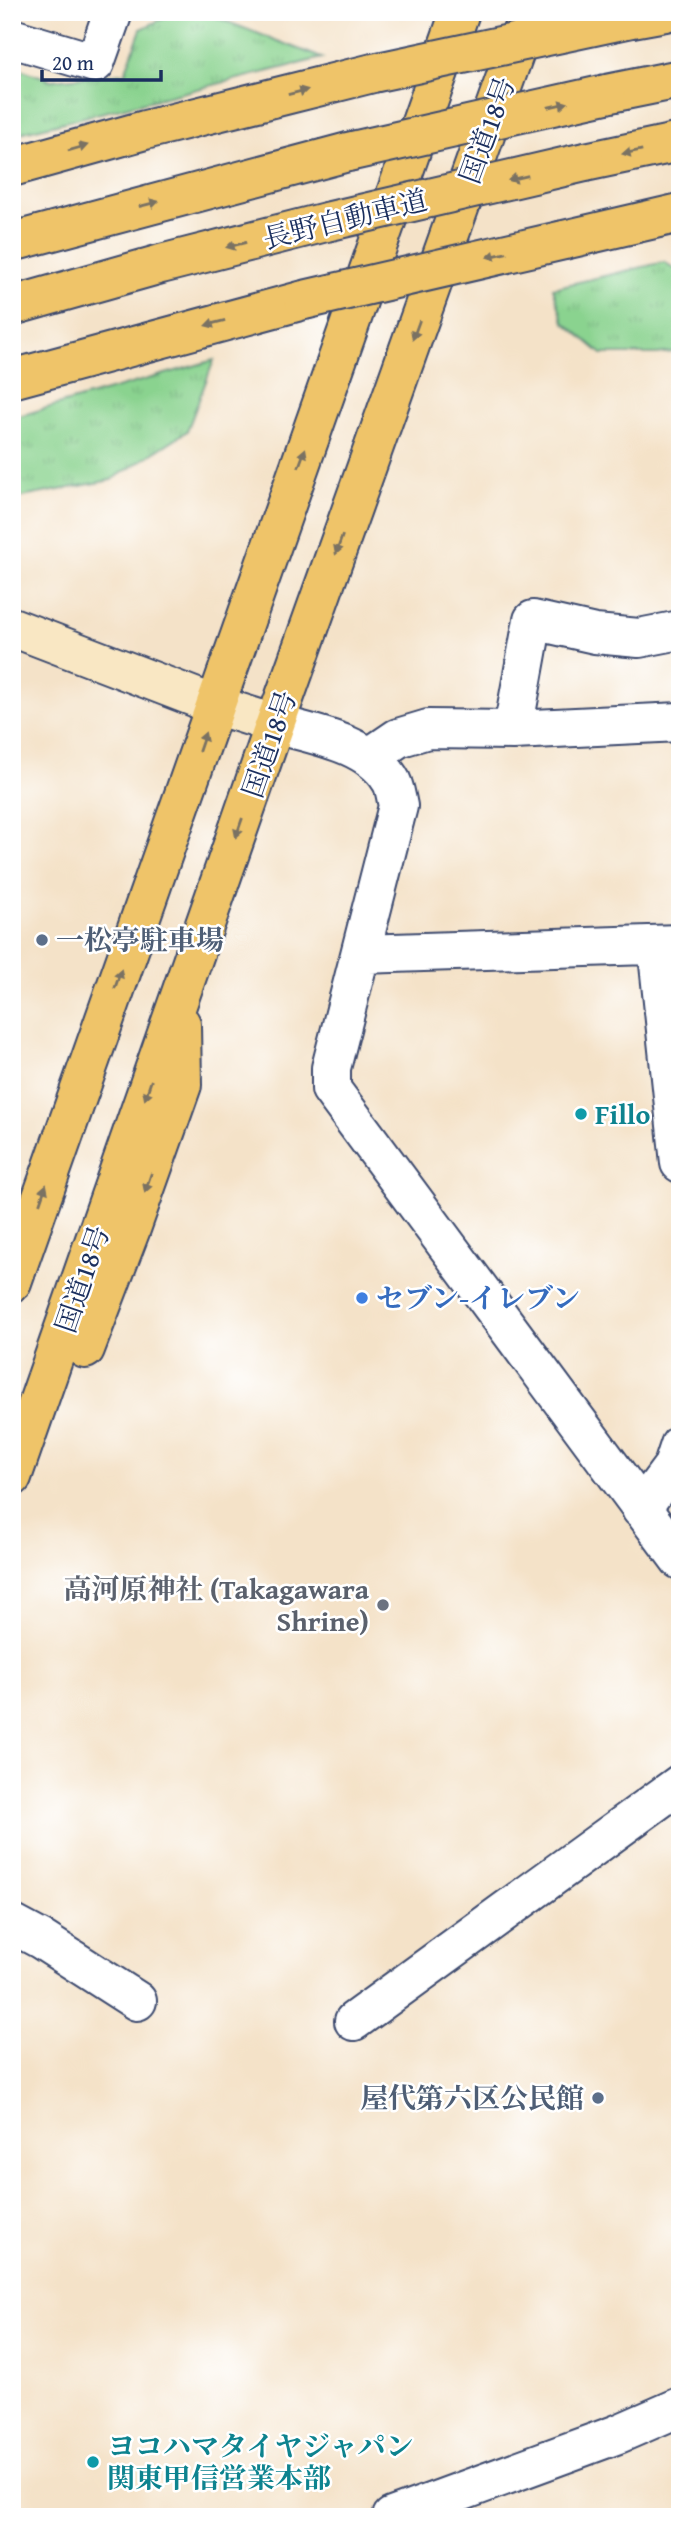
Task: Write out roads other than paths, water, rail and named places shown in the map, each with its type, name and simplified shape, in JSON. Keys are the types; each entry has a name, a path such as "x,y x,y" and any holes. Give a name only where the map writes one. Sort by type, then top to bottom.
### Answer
{"highway":[{"path":"12,1282 460,12"},
{"name":"国道18号","path":"12,1476 275,724 530,12"},
{"path":"12,167 145,130 373,73 648,15"},
{"path":"12,242 348,152 680,79"},
{"name":"長野自動車道","path":"12,306 326,222 680,142"},
{"path":"12,379 304,300 680,213"},
{"path":"564,240 680,219"}],"street":[{"path":"12,38 95,63 113,12"},
{"path":"513,730 533,621 595,634 639,638 680,630"},
{"path":"12,628 215,705 325,738 370,757 391,780 398,806 331,1068 331,1088 680,1560"},
{"path":"370,757 398,738 428,729 513,730 680,722"},
{"path":"361,954 668,945 680,1163"},
{"path":"641,1509 673,1466 680,1445"},
{"path":"354,2021 680,1784"},
{"path":"12,1924 42,1940 137,2001"},
{"path":"392,2517 618,2434 680,2407"}],"place":[{"name":"一松亭駐車場","path":"42,940"},
{"name":"Fillo","path":"581,1114"},
{"name":"セブン-イレブン","path":"362,1298"},
{"name":"高河原神社 (Takagawara Shrine)","path":"383,1605"},
{"name":"屋代第六区公民館","path":"598,2098"},
{"name":"ヨコハマタイヤジャパン 関東甲信営業本部","path":"93,2462"}]}
